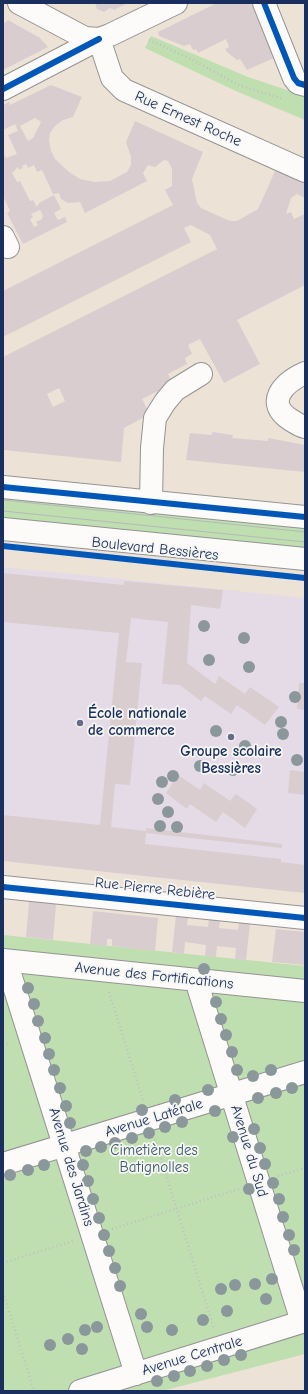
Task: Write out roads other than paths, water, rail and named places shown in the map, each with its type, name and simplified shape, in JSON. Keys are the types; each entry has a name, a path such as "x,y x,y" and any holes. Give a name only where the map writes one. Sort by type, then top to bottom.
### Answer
{"street":[{"path":"19,3 85,38 99,39"},
{"path":"3,89 99,39 176,3"},
{"path":"264,3 294,78 298,83 305,85"},
{"name":"Rue Ernest Roche","path":"99,39 112,78 124,90 305,171"},
{"path":"305,373 282,388 278,395 278,405 284,416 305,427"},
{"path":"151,503 152,448 155,418 175,390 201,374"},
{"path":"3,487 151,503 305,517"},
{"name":"Boulevard Bessières","path":"3,529 182,545 305,559"},
{"name":"Rue Pierre Rebière","path":"3,887 305,918"},
{"name":"Avenue des Fortifications","path":"4,960 305,991"},
{"name":"Avenue des Jardins","path":"4,960 136,1374"},
{"name":"Avenue du Sud","path":"196,980 231,1095 304,1322"},
{"name":"Avenue Latérale","path":"3,1164 305,1072"},
{"name":"Avenue Centrale","path":"80,1391 304,1322"}],"tram line":[{"path":"3,500 305,532"},
{"path":"3,511 305,542"}],"place":[{"name":"École nationale de commerce","path":"80,723"},
{"name":"Groupe scolaire Bessières","path":"231,737"}],"park label":[{"name":"Cimetière des Batignolles","path":"154,1160"}]}
